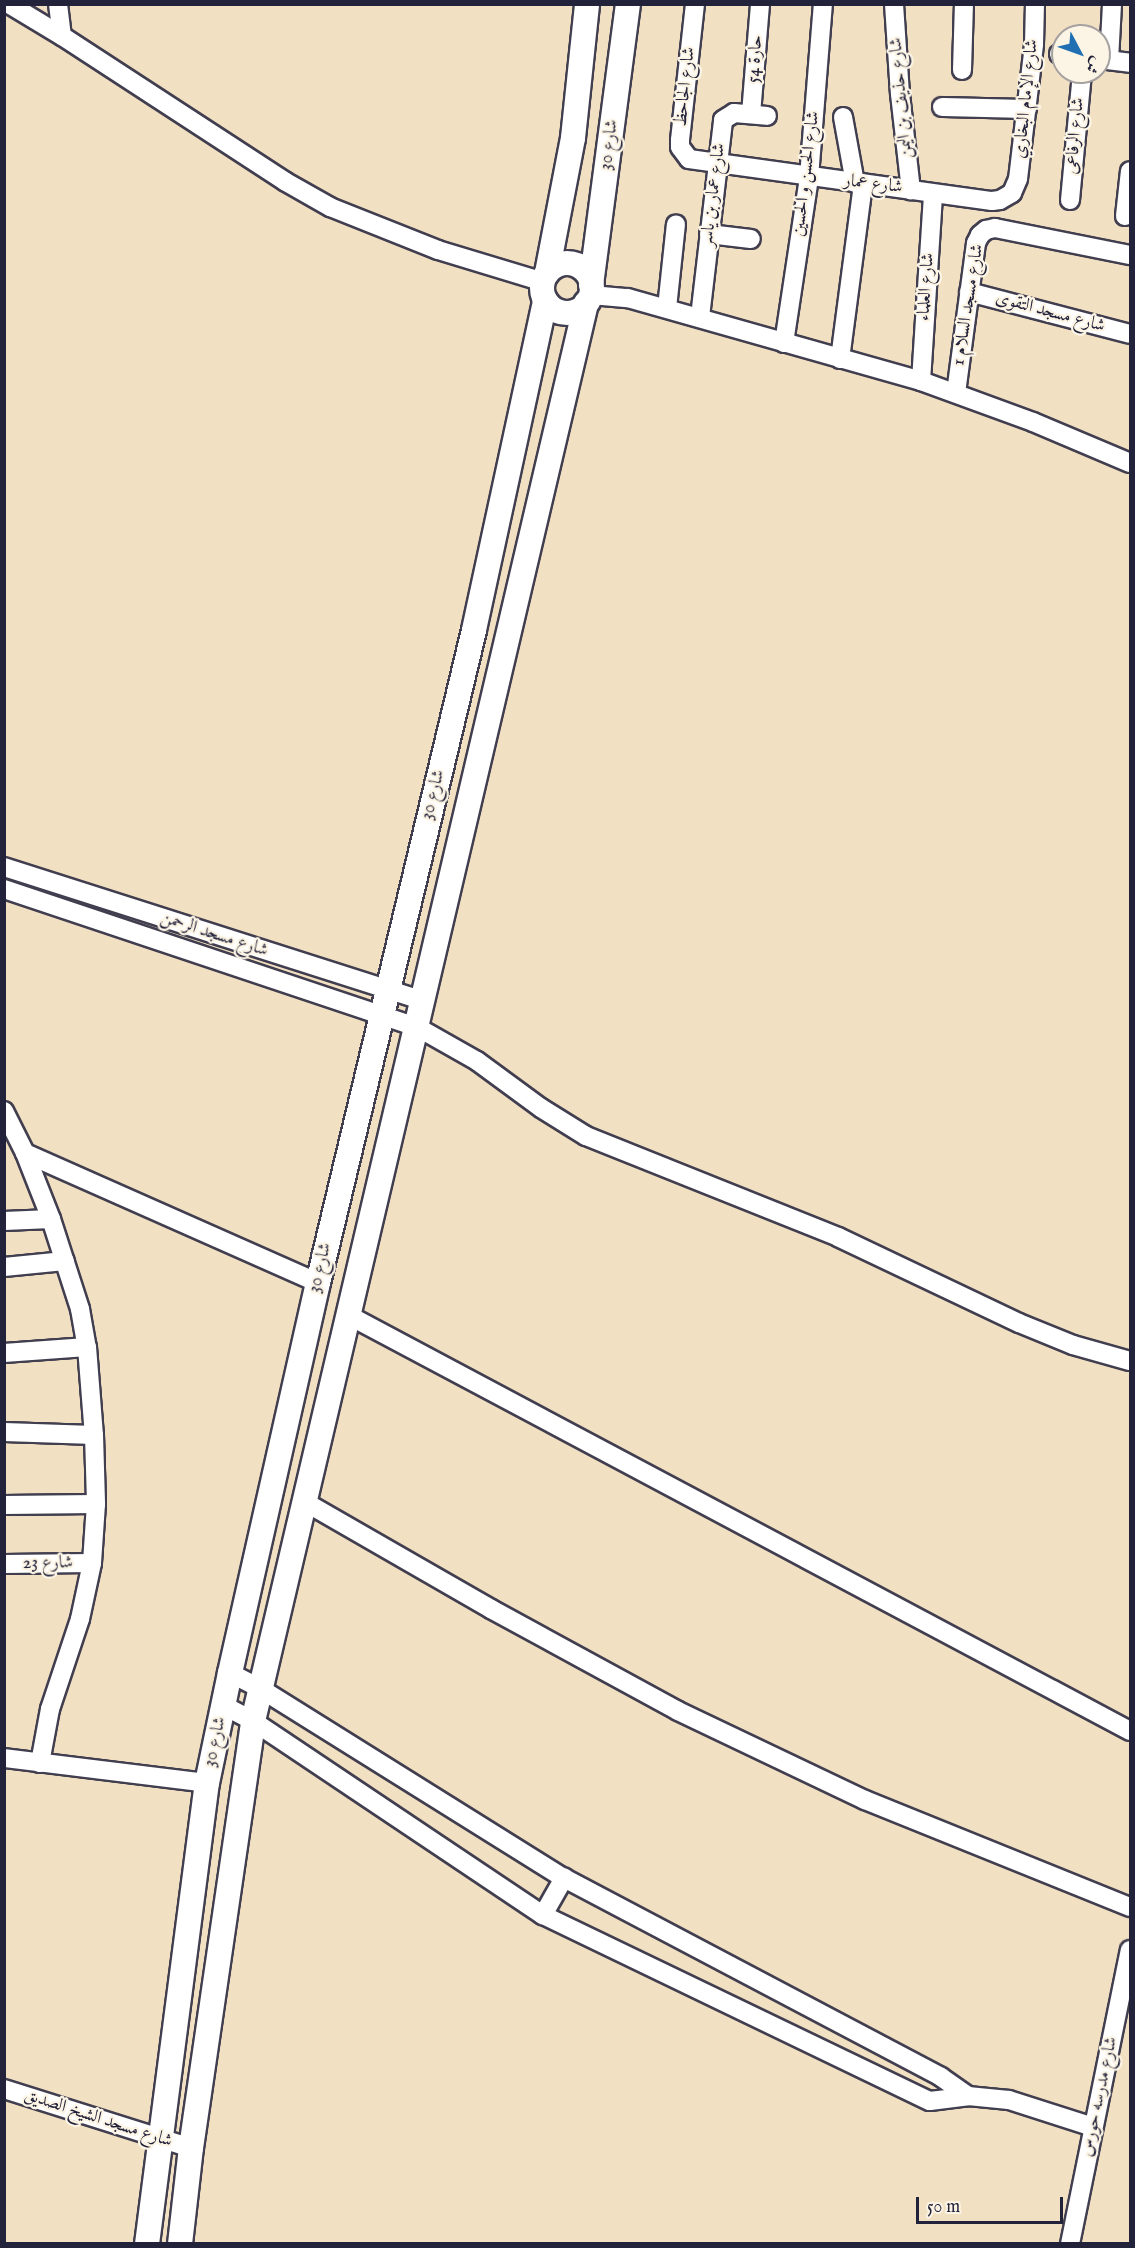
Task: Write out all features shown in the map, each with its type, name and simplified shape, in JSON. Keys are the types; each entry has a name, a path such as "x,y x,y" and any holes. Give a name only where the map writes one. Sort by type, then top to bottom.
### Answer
{"street":[{"path":"9,4 286,182 330,207 420,244 545,285"},
{"path":"58,4 62,36"},
{"name":"شارع 30","path":"147,2244 207,1784 230,1673 380,1015 474,630 573,138 587,4"},
{"name":"شارع 30","path":"180,2244 191,2148 253,1721 589,294 628,4"},
{"name":"شارع الجاحظ","path":"695,4 680,140 684,154 696,162"},
{"name":"حارة 54","path":"759,115 760,4"},
{"name":"شارع الحسن و الحسين","path":"784,343 809,177 823,4"},
{"name":"شارع حذيف بن اليمن","path":"894,4 900,94 911,190"},
{"path":"962,70 964,4"},
{"name":"شارع الإمام البخاري","path":"1012,193 1018,179 1027,109 1035,4"},
{"path":"1109,24 1112,4"},
{"path":"1111,61 1131,63"},
{"name":"شارع الرفاعى","path":"1071,200 1082,84"},
{"path":"942,107 1027,109"},
{"name":"شارع عمار بن ياسر","path":"700,317 722,124 726,116 734,112 759,115"},
{"path":"840,359 859,184 843,117"},
{"name":"شارع عمار","path":"696,162 992,201 1000,200 1012,193"},
{"path":"1125,216 1131,171"},
{"name":"شارع العلماء","path":"921,381 933,193"},
{"path":"667,308 676,224"},
{"name":"شارع مسجد السلام 1","path":"956,393 976,243 986,230 995,228 1131,255"},
{"path":"709,234 752,239"},
{"path":"545,285 563,263 573,264 582,268 589,294"},
{"path":"545,285 551,308 570,313 589,294"},
{"name":"شارع مسجد التقوى","path":"969,292 1131,334"},
{"path":"589,294 628,298 667,308 921,381 1131,463"},
{"name":"شارع مسجد الرحمن","path":"4,867 423,1001"},
{"name":"شارع مسجد الرحمن","path":"4,889 417,1027 477,1061 541,1108 586,1136 838,1237 1019,1323 1073,1345 1131,1361"},
{"path":"4,1111 25,1153 51,1219 80,1309 87,1347 94,1435 96,1504 92,1563 80,1619 50,1709 40,1763"},
{"path":"25,1153 318,1283"},
{"path":"335,1211 371,1220"},
{"path":"4,1221 51,1219"},
{"path":"4,1267 65,1261"},
{"path":"348,1315 1131,1731"},
{"path":"4,1353 87,1347"},
{"path":"4,1432 94,1435"},
{"path":"305,1502 491,1609 688,1716 865,1800 1131,1907"},
{"path":"4,1505 96,1504"},
{"name":"شارع 23","path":"4,1564 92,1563"},
{"path":"230,1673 261,1689 564,1878 941,2077 968,2096"},
{"path":"224,1706 253,1721 543,1915 930,2101 968,2096 1009,2100 1031,2105 1093,2127"},
{"path":"4,1758 207,1784"},
{"path":"543,1915 564,1878"},
{"name":"شارع مدرسه حورس","path":"1070,2244 1130,1959"},
{"name":"شارع مسجد الشيخ الصديق","path":"4,2089 191,2148"}]}
